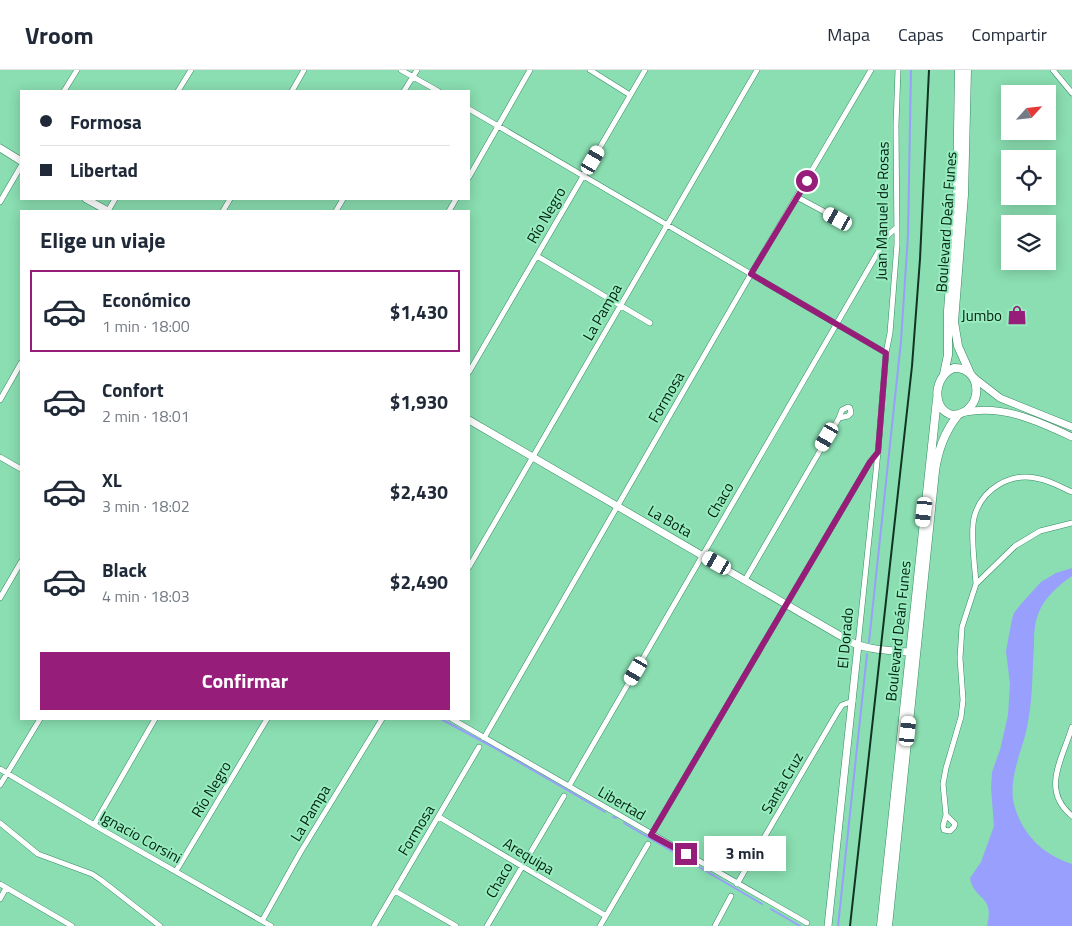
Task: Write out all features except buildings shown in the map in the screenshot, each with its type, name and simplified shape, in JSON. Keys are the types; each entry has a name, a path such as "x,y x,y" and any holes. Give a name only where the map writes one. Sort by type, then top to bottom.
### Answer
{"main road":[{"name":"Boulevard Deán Funes","path":"944,374 948,355 948,311 957,193 959,70"},
{"name":"Boulevard Deán Funes","path":"967,70 964,195 954,322 958,346 971,375"},
{"path":"959,368 971,375 976,394 975,402 962,414 953,416 946,413 940,407 937,399 939,384 944,374 949,370 959,368"},
{"name":"Boulevard Deán Funes","path":"888,926 937,399"},
{"name":"Boulevard Deán Funes","path":"881,926 937,457 948,429 962,414"}],"street":[{"path":"65,90 77,70"},
{"path":"179,90 191,70"},
{"path":"293,90 304,70"},
{"path":"401,70 436,90"},
{"path":"405,90 417,70"},
{"path":"470,175 530,70"},
{"path":"590,70 630,95"},
{"name":"Río Negro","path":"470,370 645,70"},
{"name":"La Pampa","path":"470,565 757,70"},
{"name":"Formosa","path":"484,738 751,274 871,70"},
{"name":"Juan Manuel de Rosas","path":"886,353 890,333 897,244 898,70"},
{"path":"1053,70 1072,93"},
{"path":"470,110 886,353"},
{"path":"0,148 20,160"},
{"path":"0,202 20,168"},
{"path":"797,197 838,219"},
{"path":"88,200 106,210"},
{"name":"Chaco","path":"569,786 888,235 896,228"},
{"path":"537,256 650,323"},
{"name":"El Dorado","path":"828,926 853,701 886,353"},
{"path":"0,400 20,365"},
{"path":"971,375 1000,398 1072,427"},
{"path":"962,414 987,410 1004,411 1024,417 1072,438"},
{"path":"745,580 839,418"},
{"name":"La Bota","path":"470,421 858,645 913,653"},
{"path":"651,835 870,462 878,452"},
{"path":"0,457 20,468"},
{"path":"946,814 944,792 946,768 961,717 963,700 960,658 962,627 976,584 973,524 979,504 988,492 998,484 1024,477 1039,478 1072,492"},
{"path":"976,584 1015,546 1040,531 1072,523"},
{"path":"0,598 19,573"},
{"name":"Santa Cruz","path":"737,884 838,711 842,705 853,701"},
{"path":"0,785 39,720"},
{"path":"94,825 154,720"},
{"name":"Río Negro","path":"176,871 266,720"},
{"name":"La Pampa","path":"262,921 300,853 381,720"},
{"name":"Libertad","path":"454,720 807,923"},
{"path":"1072,727 1056,773 1055,782 1055,792 1059,803 1072,816"},
{"name":"Formosa","path":"374,926 479,747"},
{"name":"Ignacio Corsini","path":"0,769 271,926"},
{"name":"Chaco","path":"487,926 564,796"},
{"name":"Arequipa","path":"439,817 606,916"},
{"path":"0,823 38,854 92,874 102,880 160,926"},
{"path":"600,926 648,844"},
{"path":"0,884 72,926"},
{"path":"0,899 6,888"},
{"path":"395,891 456,926"},
{"path":"714,926 731,896"}],"water":[{"path":"1072,568 1072,576 1057,587 1049,596 1037,616 1034,633 1030,713 1014,775 1013,797 1019,818 1036,843 1044,850 1072,864 1072,926 987,926 988,908 975,891 970,878 981,862 994,826 991,788 992,772 1000,750 1008,715 1010,684 1006,651 1012,619 1021,604 1041,582 1056,573"}],"waterway":[{"path":"869,642 901,341 908,235 911,70"},
{"path":"838,926 867,654"},
{"path":"443,720 605,812"},
{"path":"624,823 762,904"},
{"path":"771,909 800,926"}],"railway":[{"path":"850,926 912,366 920,259 929,70"}],"place":[{"name":"Jumbo","path":"1017,315"}],"route":[{"path":"686,854 651,835 870,462 878,452 886,353 751,274 807,181"}]}
